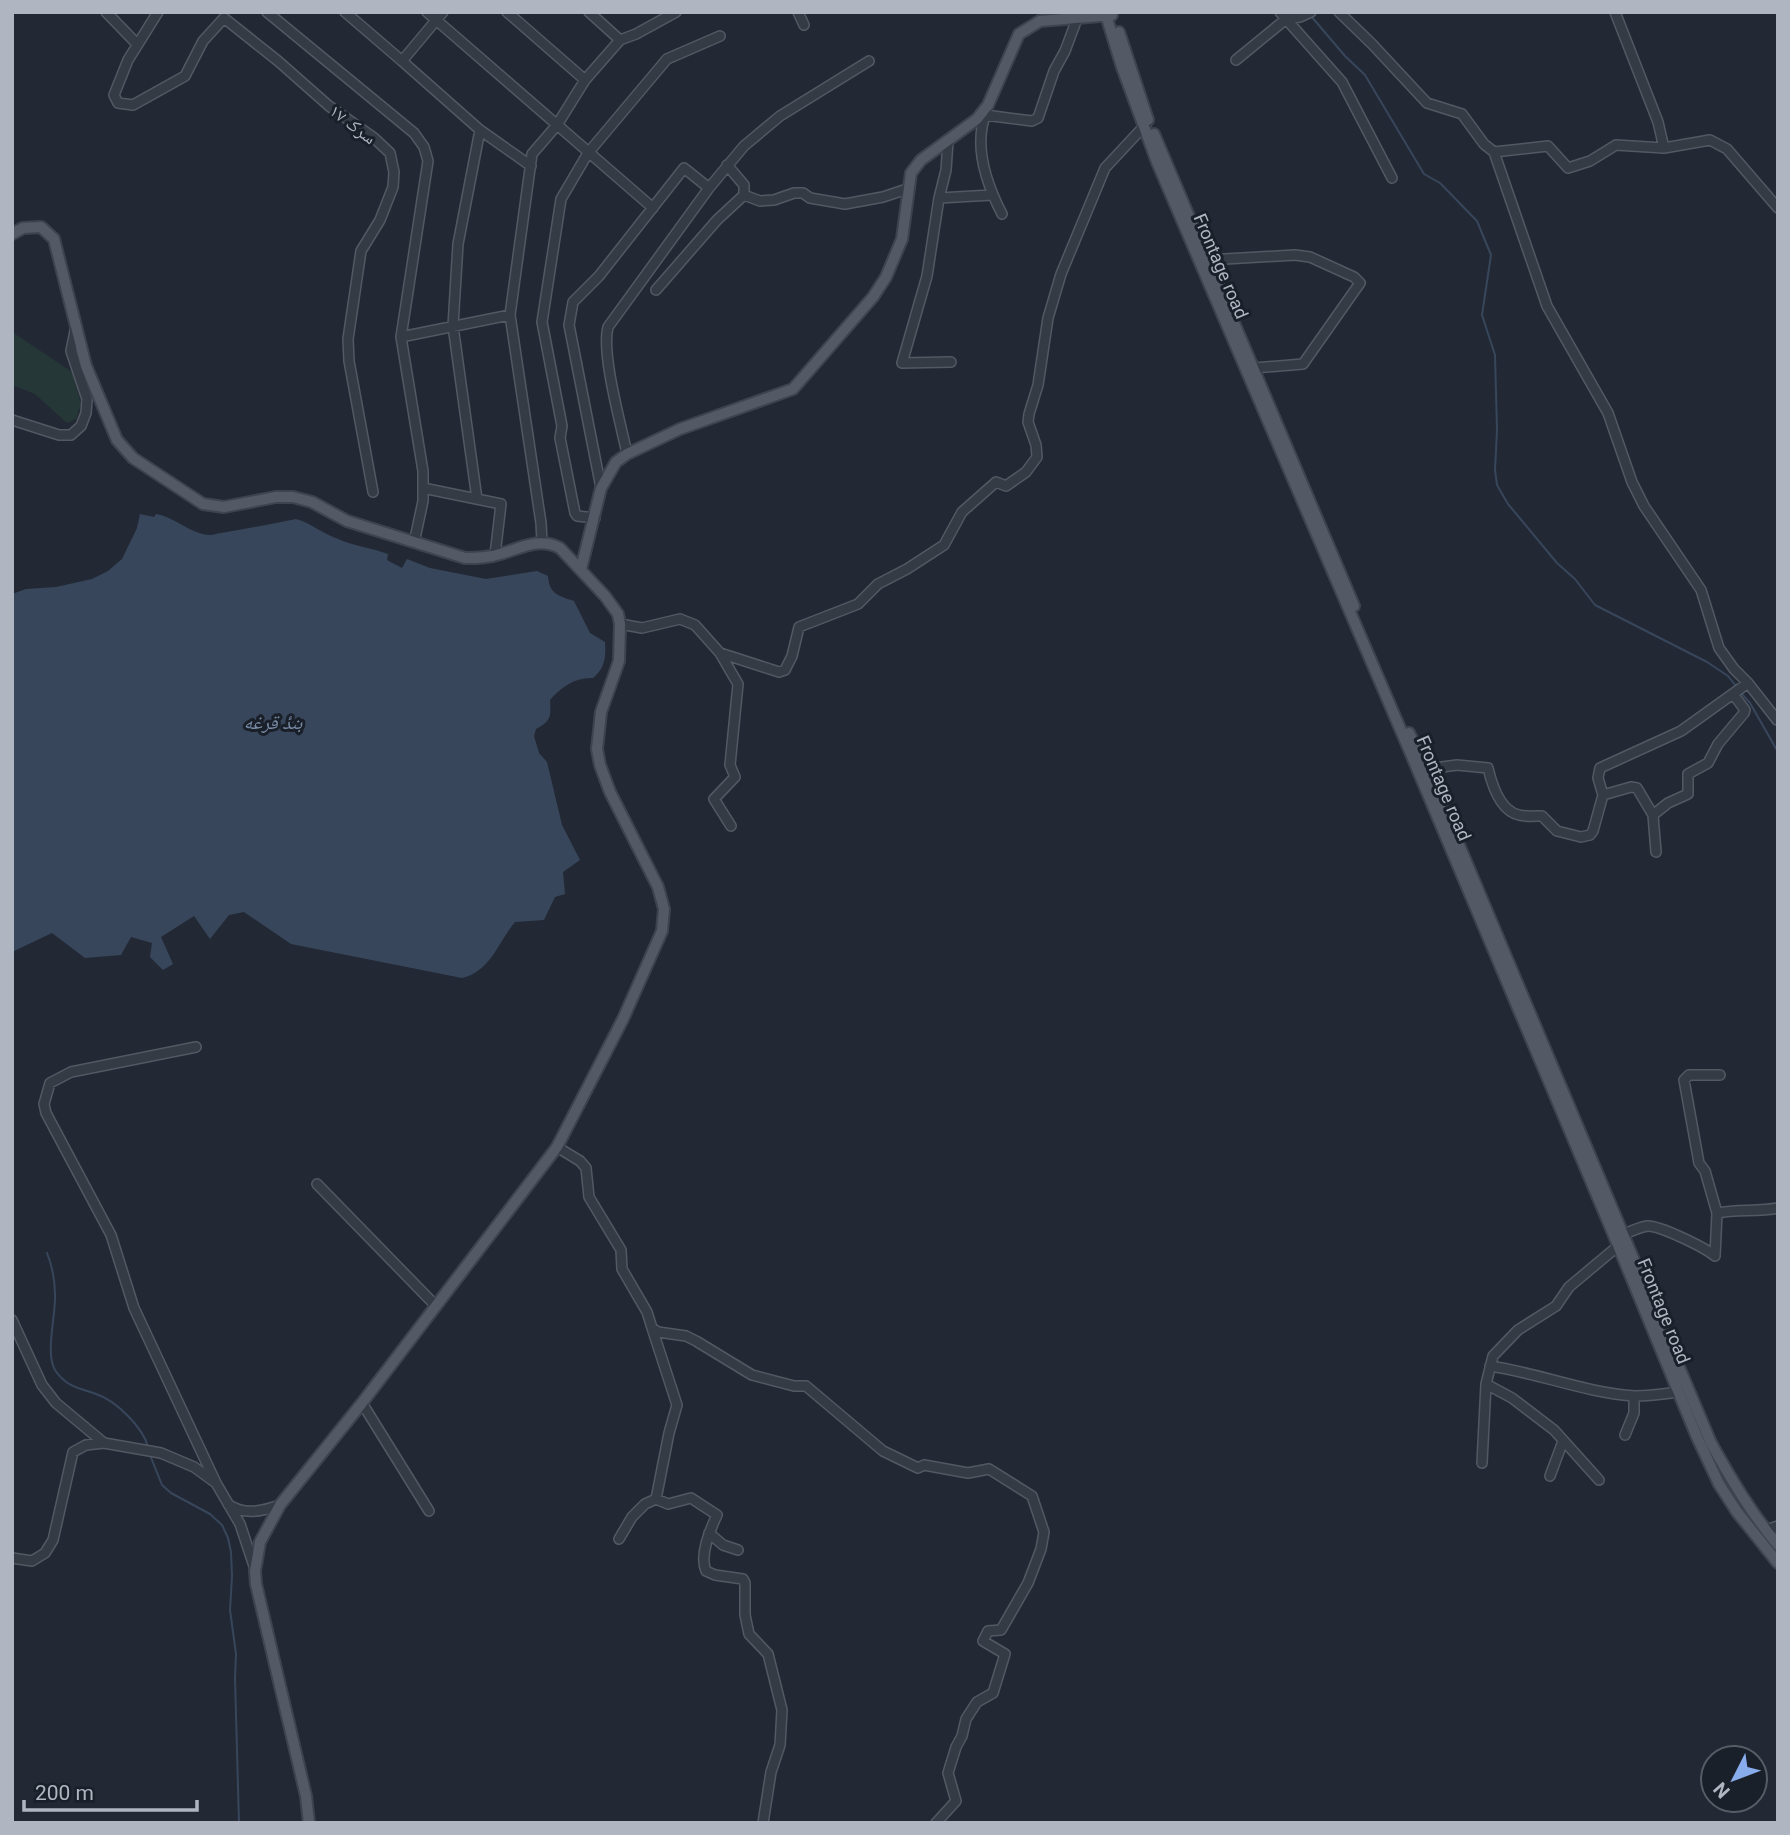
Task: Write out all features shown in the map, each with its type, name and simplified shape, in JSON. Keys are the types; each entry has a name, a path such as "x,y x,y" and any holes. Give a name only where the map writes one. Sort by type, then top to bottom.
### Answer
{"main road":[{"path":"581,569 601,488 616,462 680,429 793,389 856,317 886,277 902,239 911,173 921,160 986,110 1019,34 1040,21 1109,14"},
{"name":"Frontage road","path":"1109,14 1146,124 1619,1239 1697,1437 1719,1484 1750,1520 1778,1563"},
{"path":"1146,124 1208,260 1387,684 1427,769 1619,1239 1711,1443 1750,1520 1766,1530 1778,1545"},
{"path":"12,234 23,228 40,227 54,239 86,366 117,440 133,458 194,499 213,507 224,507 276,497 293,497 312,502 347,521 466,558 495,555 542,542 560,548 581,569 612,604 620,624 620,662 601,712 597,749 610,792 658,887 664,909 658,942 623,1019 557,1147 362,1402 279,1505 260,1542 255,1571 258,1598 306,1796 309,1823"}],"street":[{"path":"106,12 137,44 158,12"},
{"path":"267,12 414,133 424,147 428,161 401,337 423,471 423,501 414,543"},
{"path":"345,12 480,130 531,166"},
{"path":"428,12 440,16 556,125 653,208"},
{"path":"507,12 585,80"},
{"path":"589,12 620,40"},
{"path":"798,12 804,25"},
{"path":"1339,12 1427,103 1462,114 1484,144 1494,152 1547,306 1608,413 1632,482 1644,506 1701,590 1719,648 1746,685 1777,720"},
{"path":"1615,12 1658,122 1664,148"},
{"path":"542,542 510,315 532,154 556,125 585,80 620,40 674,13"},
{"path":"1236,60 1283,16 1308,14"},
{"path":"402,61 440,16"},
{"path":"1283,16 1342,82 1392,178"},
{"name":"سرک ۱۷","path":"137,44 114,95 118,103 133,105 185,76 203,41 224,18 390,153 394,172 393,187 380,220 361,251 348,339 349,361 373,492"},
{"path":"1002,214 992,195 979,146 986,110 1032,121 1038,118 1054,71 1077,19"},
{"path":"595,518 577,516 575,513 542,322 561,199 588,153 667,59 720,36"},
{"path":"627,454 608,361 605,338 608,327 709,188 744,146 780,116 869,61"},
{"path":"720,653 779,672 785,670 792,656 799,627 858,604 878,584 944,545 962,512 996,482 1006,486 1026,472 1037,457 1028,422 1029,414 1038,385 1048,318 1061,274 1105,167 1146,124"},
{"path":"477,499 453,326 458,244 480,130"},
{"path":"1494,152 1548,146 1568,168 1590,161 1616,145 1664,148 1710,140 1735,157 1778,208"},
{"path":"948,141 946,170 927,276 902,363 951,362"},
{"path":"656,290 717,220 744,195 744,185 727,165"},
{"path":"601,488 569,325 573,302 599,276 684,168 709,188"},
{"path":"744,195 760,201 803,193 810,198 845,204 883,197 911,188"},
{"path":"939,198 992,195"},
{"path":"1208,260 1295,255 1310,257 1354,277 1360,284 1303,365 1254,368"},
{"path":"401,337 510,315"},
{"path":"12,420 59,435 71,435 81,426 87,399 71,351 76,324"},
{"path":"423,488 501,504 495,555"},
{"path":"620,624 642,628 680,619 695,625 720,653 738,684 730,765 735,777 714,799 731,826"},
{"path":"1427,769 1457,765 1488,768 1496,794 1518,816 1542,816 1558,831 1581,837 1590,835 1603,795 1598,778 1600,768 1681,731 1746,685"},
{"path":"1653,815 1668,803 1688,794 1689,771 1708,763 1718,744 1744,713 1745,710 1734,693"},
{"path":"1603,795 1631,787 1637,788 1653,815 1656,852"},
{"path":"196,1047 71,1072 50,1083 44,1104 46,1113 111,1235 134,1308 216,1483 240,1524 255,1571"},
{"path":"1482,1463 1486,1384 1493,1356 1518,1330 1556,1306 1569,1287 1619,1239 1629,1231 1650,1225 1707,1249 1714,1256 1717,1213 1705,1171 1699,1163 1684,1080 1689,1075 1720,1075"},
{"path":"557,1147 580,1161 586,1168 589,1197 621,1250 622,1269 647,1312 677,1405 656,1499"},
{"path":"317,1184 435,1305"},
{"path":"1717,1213 1737,1209 1762,1211 1778,1208"},
{"path":"12,1320 42,1385 56,1403 104,1443"},
{"path":"652,1328 658,1332 686,1336 752,1375 794,1386 806,1386 895,1459 918,1468 924,1465 968,1473 989,1469 1032,1496 1044,1532 1041,1549 1028,1583 1001,1630 988,1631 983,1642 1006,1654 993,1693 976,1702 966,1719 948,1773 956,1801 936,1823"},
{"path":"1490,1366 1520,1370 1586,1389 1634,1396 1678,1392"},
{"path":"1486,1384 1512,1398 1546,1423 1599,1480"},
{"path":"1625,1435 1634,1413 1634,1396"},
{"path":"362,1402 429,1511"},
{"path":"1550,1475 1563,1441"},
{"path":"12,1558 32,1561 45,1553 53,1540 73,1452 86,1445 104,1443 161,1453 194,1467 216,1483"},
{"path":"223,1497 230,1506 242,1511 261,1511 279,1505"},
{"path":"618,1539 632,1517 645,1504 656,1499 668,1504 691,1498 717,1515 709,1533 704,1566 706,1571 715,1575 743,1580 745,1583 745,1615 749,1634 768,1654 782,1710 780,1745 771,1772 764,1823"},
{"path":"1766,1530 1778,1526"},
{"path":"709,1533 726,1546 738,1550"}],"shaded area":[{"path":"12,332 72,372 81,404 76,419 67,423 35,394 12,385"}],"water":[{"name":"بندٔ قرغه","path":"140,514 163,516 196,532 210,535 296,519 344,541 388,554 387,560 402,568 407,559 430,568 486,579 537,571 548,576 553,591 574,601 590,633 605,642 605,657 600,670 593,678 580,679 569,684 550,700 549,718 536,729 534,736 539,753 547,762 562,825 580,860 563,872 565,894 555,897 544,920 515,922 487,962 480,969 462,978 291,944 244,912 229,915 210,939 194,916 161,937 173,964 163,970 150,957 152,943 131,937 121,955 85,958 52,933 12,952 12,594 26,589 56,587 92,579 108,571 122,559 137,528"}],"waterway":[{"path":"1311,16 1365,75 1424,174 1440,183 1477,221 1491,255 1482,315 1495,355 1497,485 1508,504 1595,605 1707,662 1728,676 1736,686"},
{"path":"1741,693 1750,703 1778,752"},
{"path":"47,1253 55,1284 51,1344 55,1370 69,1383 103,1397 119,1408 140,1431 148,1447"},
{"path":"150,1455 162,1485 171,1493 210,1514 222,1525 228,1538 232,1576 230,1610 236,1654 239,1823"}]}
